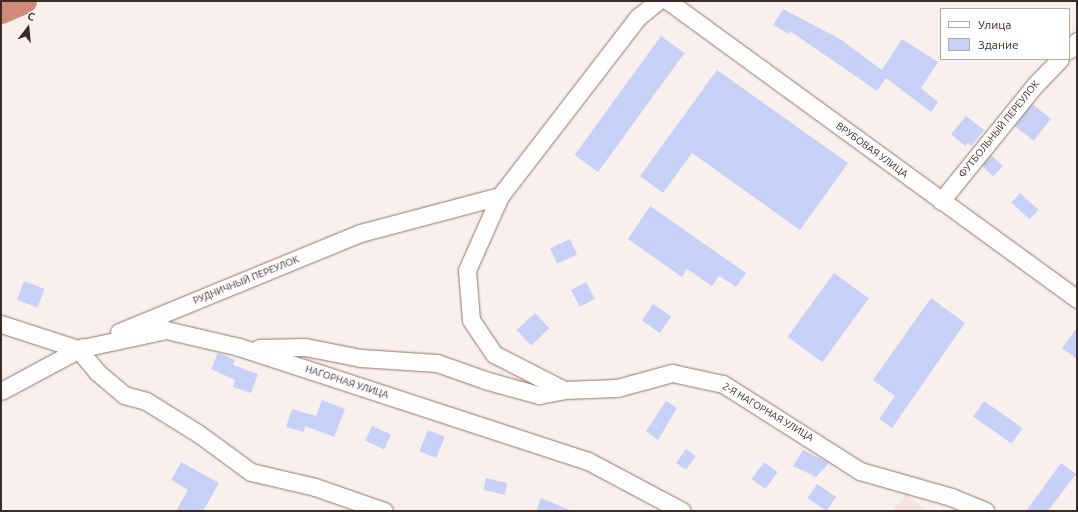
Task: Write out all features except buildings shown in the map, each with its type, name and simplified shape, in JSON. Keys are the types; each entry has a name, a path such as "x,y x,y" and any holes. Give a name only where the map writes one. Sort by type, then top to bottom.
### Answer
{"street":[{"path":"500,196 638,17 658,1"},
{"name":"ВРУБОВАЯ УЛИЦА","path":"668,1 1077,299"},
{"path":"1070,49 1077,41"},
{"name":"ФУТБОЛЬНЫЙ ПЕРЕУЛОК","path":"941,201 1034,86 1059,60"},
{"name":"2-Я НАГОРНАЯ УЛИЦА","path":"500,196 467,270 471,320 494,354 564,390 617,388 672,373 723,384 860,471 951,497 985,511"},
{"name":"РУДНИЧНЫЙ ПЕРЕУЛОК","path":"1,391 78,349 360,233 500,196"},
{"path":"1,324 78,349 97,372 124,395 146,401 200,434 251,472 315,487 384,511"},
{"name":"НАГОРНАЯ УЛИЦА","path":"78,349 166,330 239,347 588,461 682,511"},
{"path":"239,347 267,349 305,347 361,358 436,363 539,395 564,390"}],"shaded area":[{"path":"906,494 926,511 892,511"}],"waterway":[{"path":"1,11 24,1"}]}
